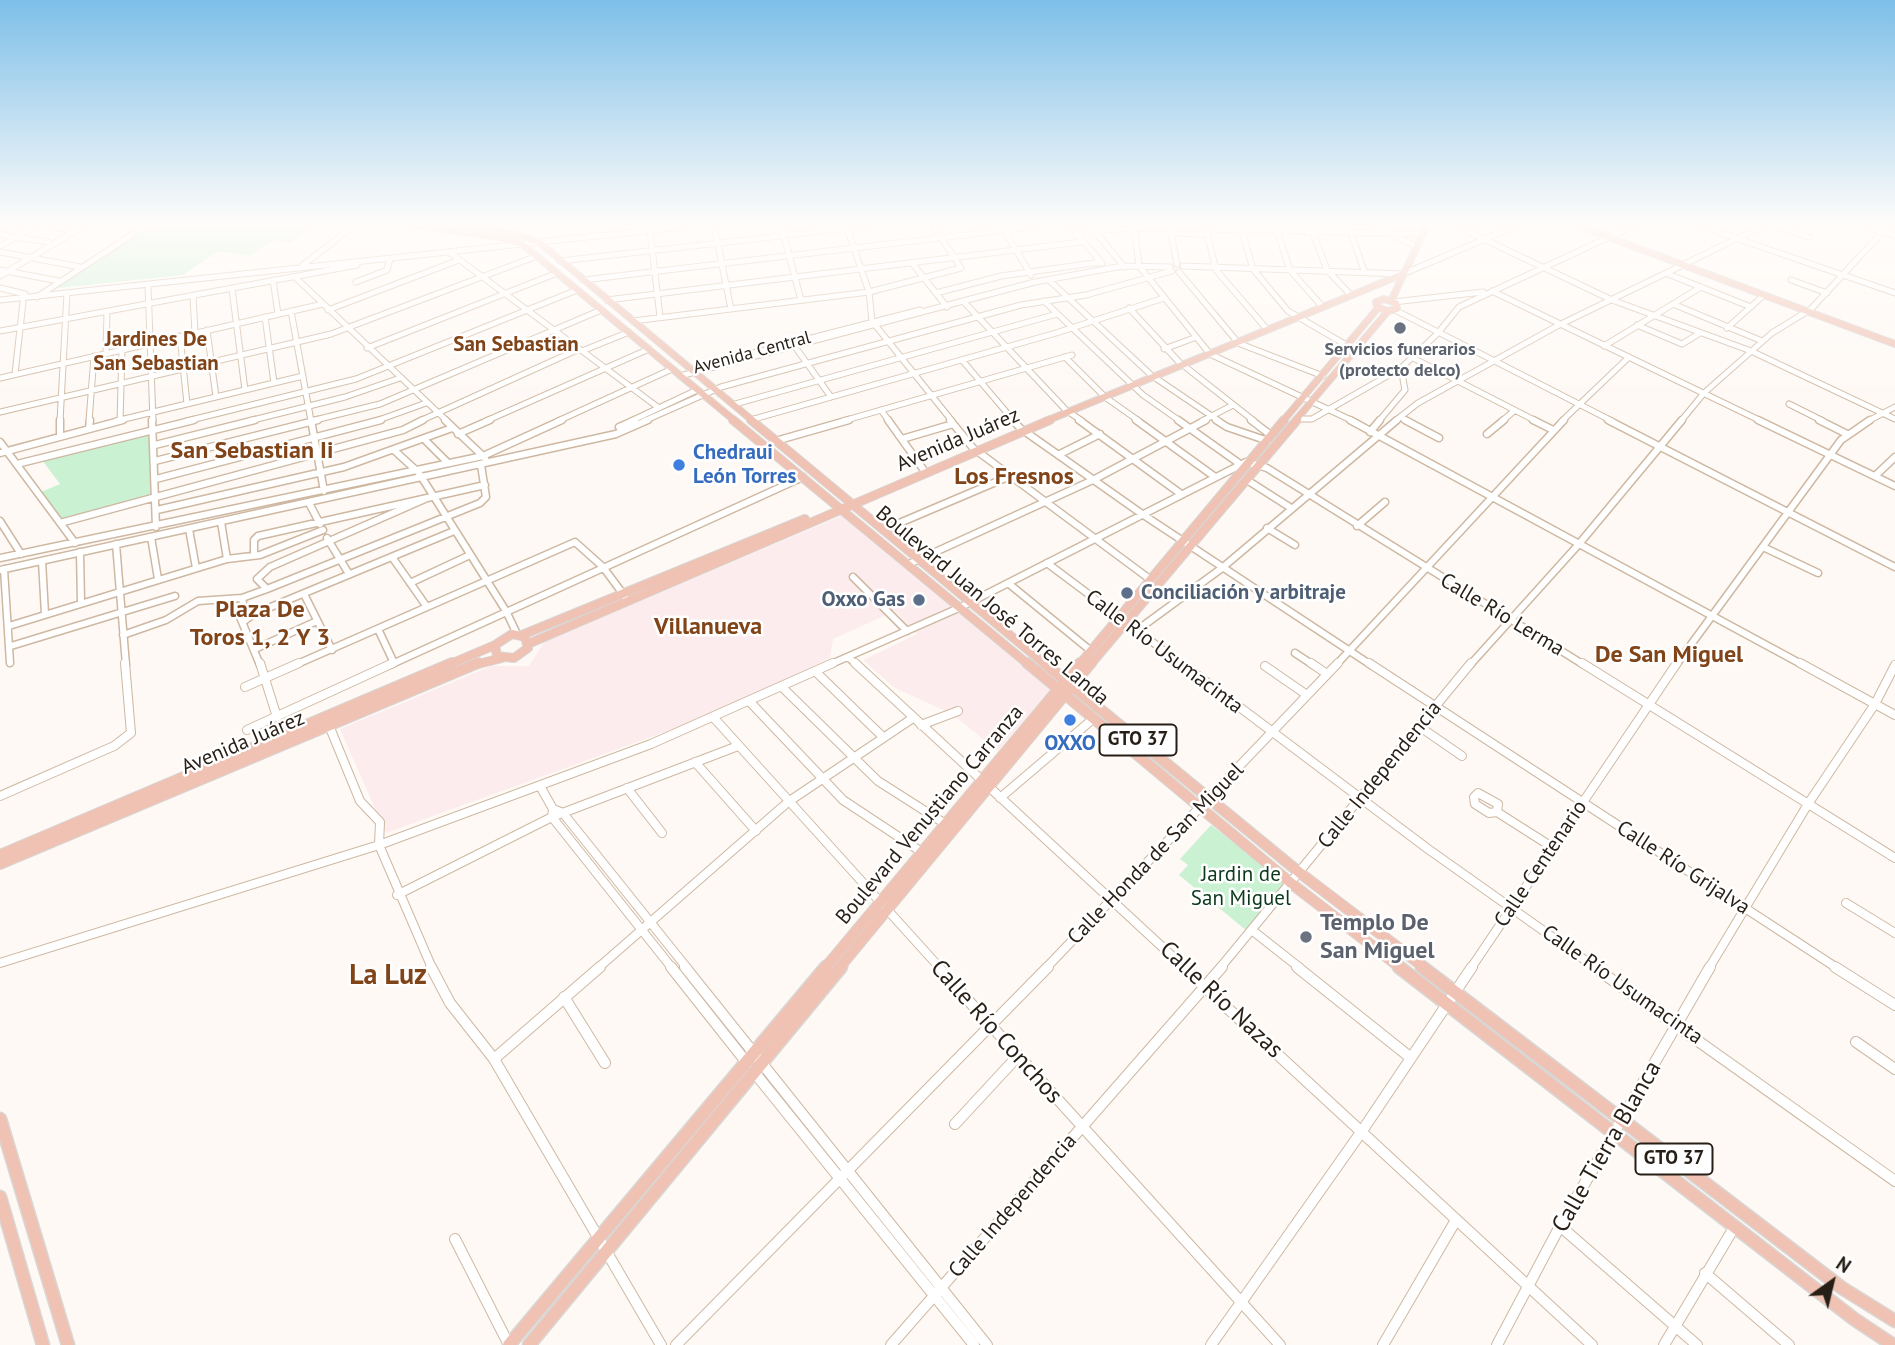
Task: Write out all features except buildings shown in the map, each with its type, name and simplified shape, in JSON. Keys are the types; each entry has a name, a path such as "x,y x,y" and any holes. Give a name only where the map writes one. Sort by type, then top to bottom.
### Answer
{"main road":[{"name":"Boulevard Juan José Torres Landa","path":"574,288 909,564 1070,683 1617,1133 1888,1343"},
{"name":"Boulevard Juan José Torres Landa","path":"593,288 779,440 918,559 965,605 1063,692 1292,884 1624,1121 1842,1289 1894,1320"},
{"name":"Avenida Juárez","path":"1237,341 1360,288"},
{"name":"Avenida Juárez","path":"850,502 1365,288"},
{"path":"1390,301 1394,288"},
{"path":"1745,288 1810,310"},
{"path":"1748,288 1895,342"},
{"path":"1357,291 1392,311 1398,307 1390,301"},
{"path":"1378,305 1390,301"},
{"name":"Boulevard Venustiano Carranza","path":"529,1345 759,1069 884,909 1070,683 1255,464 1298,419 1323,376 1378,305"},
{"name":"Boulevard Venustiano Carranza","path":"1070,683 1091,651 1123,621 1151,580 1247,480 1270,439 1392,311"},
{"path":"715,390 740,412 751,417"},
{"name":"Avenida Juárez","path":"528,644 626,598 975,449"},
{"name":"Avenida Juárez","path":"519,634 626,598"},
{"path":"519,634 528,644 519,656 502,658 495,653 495,645 506,636 519,634"},
{"name":"Avenida Juárez","path":"0,864 327,722 495,645"},
{"name":"Avenida Juárez","path":"0,855 327,722 479,663 502,658"},
{"name":"Boulevard Venustiano Carranza","path":"509,1345 750,1058 884,909 923,853 986,785"},
{"path":"0,1119 68,1345"},
{"path":"0,1197 43,1345"}],"street":[{"path":"0,288 38,295 120,288"},
{"path":"38,295 49,288"},
{"path":"0,299 105,288"},
{"path":"148,288 156,527"},
{"path":"0,331 238,288"},
{"path":"274,288 278,314"},
{"path":"123,635 175,616 198,601 242,598 267,589 486,498 485,461 306,288"},
{"path":"328,310 386,288"},
{"path":"0,412 298,342 346,328 450,288"},
{"path":"496,288 659,408"},
{"path":"367,348 517,288"},
{"path":"17,464 305,391 388,366 526,310 566,288"},
{"path":"656,288 660,317"},
{"path":"607,300 705,288"},
{"path":"727,288 731,309"},
{"path":"797,288 801,300"},
{"path":"868,288 873,324 975,449 1151,580"},
{"path":"633,321 887,288"},
{"path":"931,288 947,306"},
{"path":"936,293 959,288"},
{"name":"Avenida Central","path":"485,461 632,388 676,372 693,371 1016,288"},
{"path":"1058,288 1152,375 1212,417 1242,434 1270,439"},
{"path":"619,427 700,392 978,317 1109,288"},
{"path":"1156,288 1207,353 1330,409 1711,618 1895,715"},
{"path":"1196,288 1237,341 1323,376"},
{"path":"1232,288 1265,327"},
{"path":"1269,288 1295,316 1348,346"},
{"path":"1306,288 1320,304"},
{"path":"1344,288 1348,292"},
{"path":"1390,301 1484,292 1499,288"},
{"path":"1586,288 1652,316 1751,351 1895,419"},
{"path":"1373,433 1454,381 1559,325 1638,288"},
{"path":"1604,346 1700,288"},
{"path":"1703,288 1751,307"},
{"path":"1813,288 1827,293"},
{"name":"Calle Independencia","path":"891,1345 1253,931 1509,618 1579,544 1704,393 1762,341 1810,310 1832,288"},
{"path":"232,289 245,390"},
{"path":"1492,291 1895,486"},
{"path":"1298,419 1312,419 1401,368 1438,333 1452,312 1484,292"},
{"path":"60,435 61,364 67,293"},
{"path":"0,299 24,294"},
{"path":"1727,328 1764,295"},
{"path":"193,296 195,333"},
{"path":"751,417 962,360 1164,298"},
{"path":"1044,301 1131,385 1240,464"},
{"path":"15,374 23,302"},
{"path":"964,302 1067,410 1181,494"},
{"path":"0,378 323,304"},
{"path":"1672,304 1762,341"},
{"path":"1129,308 1164,349 1270,439"},
{"path":"155,461 380,404 601,310"},
{"path":"106,354 107,311"},
{"path":"291,311 324,491"},
{"path":"1392,311 1662,446 1895,567"},
{"path":"735,404 1057,314"},
{"path":"265,317 274,383"},
{"name":"Avenida Central","path":"713,366 796,348 873,324"},
{"path":"1637,325 1682,344 1700,333"},
{"path":"207,330 216,397"},
{"path":"60,523 402,430 437,415 452,405 629,332"},
{"path":"180,336 187,404"},
{"path":"1164,349 1194,338"},
{"path":"796,348 831,397"},
{"path":"458,434 649,349"},
{"path":"120,421 122,350"},
{"path":"89,428 94,356"},
{"path":"779,440 1068,356 1104,396 1215,477"},
{"name":"Calle Honda de San Miguel","path":"676,1345 838,1177 990,1027 1427,570 1553,430 1629,357"},
{"path":"1413,358 1553,430"},
{"name":"Calle Río Grijalva","path":"962,360 1022,430 1142,514 1895,1005"},
{"path":"1136,631 1222,568 1308,494 1373,433 1405,390 1401,368"},
{"path":"3,452 60,435 303,376"},
{"path":"155,445 309,406 400,378"},
{"path":"10,663 11,646 2,570 621,432 700,392"},
{"path":"156,478 388,418 426,403"},
{"path":"1790,404 1847,434"},
{"path":"909,564 1093,480 1233,405"},
{"name":"Calle Centenario","path":"1211,1345 1362,1132 1647,705 1788,511 1847,434 1880,413 1895,407"},
{"path":"881,410 923,469"},
{"path":"1487,434 1514,411"},
{"path":"1400,417 1439,438"},
{"path":"902,439 953,424"},
{"path":"157,510 395,451 426,441 452,428"},
{"path":"1058,455 1100,435"},
{"path":"426,441 448,463"},
{"path":"0,442 3,452 17,464 75,542"},
{"path":"395,451 419,475 429,499 444,516 519,634"},
{"path":"1875,476 1895,457"},
{"path":"0,558 324,491 419,475 448,463 485,461"},
{"path":"0,963 379,845 714,718 965,605 1240,464 1255,464"},
{"name":"Calle Río Lerma","path":"1255,464 1308,494 1895,858"},
{"path":"883,530 1010,475"},
{"path":"247,730 803,477"},
{"path":"1247,480 1291,508"},
{"path":"254,555 256,537 485,485"},
{"path":"267,589 257,579 263,571 429,499"},
{"path":"1357,526 1385,502"},
{"path":"309,503 349,574"},
{"path":"0,522 21,554"},
{"path":"221,522 227,559"},
{"path":"1267,528 1294,545"},
{"path":"190,529 196,568"},
{"path":"9,626 227,559 254,555 323,530"},
{"path":"244,621 254,614 454,531"},
{"path":"151,537 158,579"},
{"path":"245,687 575,542 603,567 626,598"},
{"path":"0,796 129,737 132,729 116,544"},
{"path":"1763,547 1818,573"},
{"path":"80,552 81,603"},
{"path":"410,583 470,555"},
{"path":"392,557 427,607"},
{"path":"42,561 45,614"},
{"name":"Calle Río Usumacinta","path":"1047,563 1361,800 1895,1181"},
{"path":"853,577 907,631"},
{"path":"1008,583 1091,651"},
{"path":"304,594 332,650"},
{"path":"11,646 175,596"},
{"path":"242,598 244,608 240,617 255,649 277,717"},
{"path":"255,649 317,621"},
{"path":"378,629 394,663"},
{"path":"1295,653 1327,674"},
{"name":"Calle Río Nazas","path":"848,657 1206,985 1592,1345"},
{"name":"Calle Tierra Blanca","path":"1497,1345 1560,1226 1624,1121 1744,908 1808,804 1875,704 1895,665"},
{"path":"1265,666 1307,695"},
{"path":"816,672 883,737"},
{"path":"783,688 852,757 888,788 947,825"},
{"path":"750,702 821,779 853,809 923,853"},
{"path":"921,725 958,711"},
{"name":"Calle Río Conchos","path":"714,718 1017,1057 1280,1345"},
{"path":"494,1059 788,802 913,718"},
{"path":"999,798 1094,718"},
{"path":"327,722 360,801 380,822 379,845 413,934 450,1003 494,1059 661,1345"},
{"path":"1420,727 1462,756"},
{"path":"397,895 553,813 563,813 738,747"},
{"path":"695,762 756,831"},
{"path":"540,786 553,813 642,929 759,1069 791,1101 847,1168 974,1345"},
{"path":"627,788 662,834"},
{"path":"1496,812 1552,847"},
{"path":"563,813 651,922 750,1058"},
{"path":"1846,903 1895,933"},
{"path":"1253,931 1411,1058"},
{"path":"564,997 605,1063"},
{"path":"1856,1042 1895,1069"},
{"path":"955,1124 1017,1057"},
{"path":"759,1069 781,1109 987,1345"},
{"path":"781,1109 791,1101"},
{"path":"1382,1345 1456,1220"},
{"path":"1560,1226 1697,1345"},
{"path":"1664,1345 1735,1226"},
{"path":"455,1239 509,1345"},
{"path":"1705,1273 1789,1345"}],"shaded area":[{"path":"841,516 1050,689 998,751 952,714 895,688 863,660 917,634 895,611 833,639 830,658 698,720 386,833 340,729 491,666 529,666 544,642"}],"green space":[{"path":"152,431 152,496 64,521 41,492 60,484 42,460"},
{"name":"Jardin de San Miguel","path":"1211,825 1285,883 1247,931 1179,875 1188,865 1180,859"}],"place":[{"name":"Servicios funerarios (protecto delco)","path":"1400,328"},
{"name":"Chedraui León Torres","path":"679,465"},
{"name":"Conciliación y arbitraje","path":"1127,593"},
{"name":"Oxxo Gas","path":"919,600"},
{"name":"OXXO","path":"1070,720"},
{"name":"Templo De San Miguel","path":"1306,937"}],"district":[{"name":"San Sebastian","path":"516,345"},
{"name":"Jardines De San Sebastian","path":"156,352"},
{"name":"San Sebastian Ii","path":"252,451"},
{"name":"Los Fresnos","path":"1014,477"},
{"name":"Plaza De Toros 1, 2 Y 3","path":"260,624"},
{"name":"Villanueva","path":"708,627"},
{"name":"De San Miguel","path":"1669,655"},
{"name":"La Luz","path":"388,976"}]}
